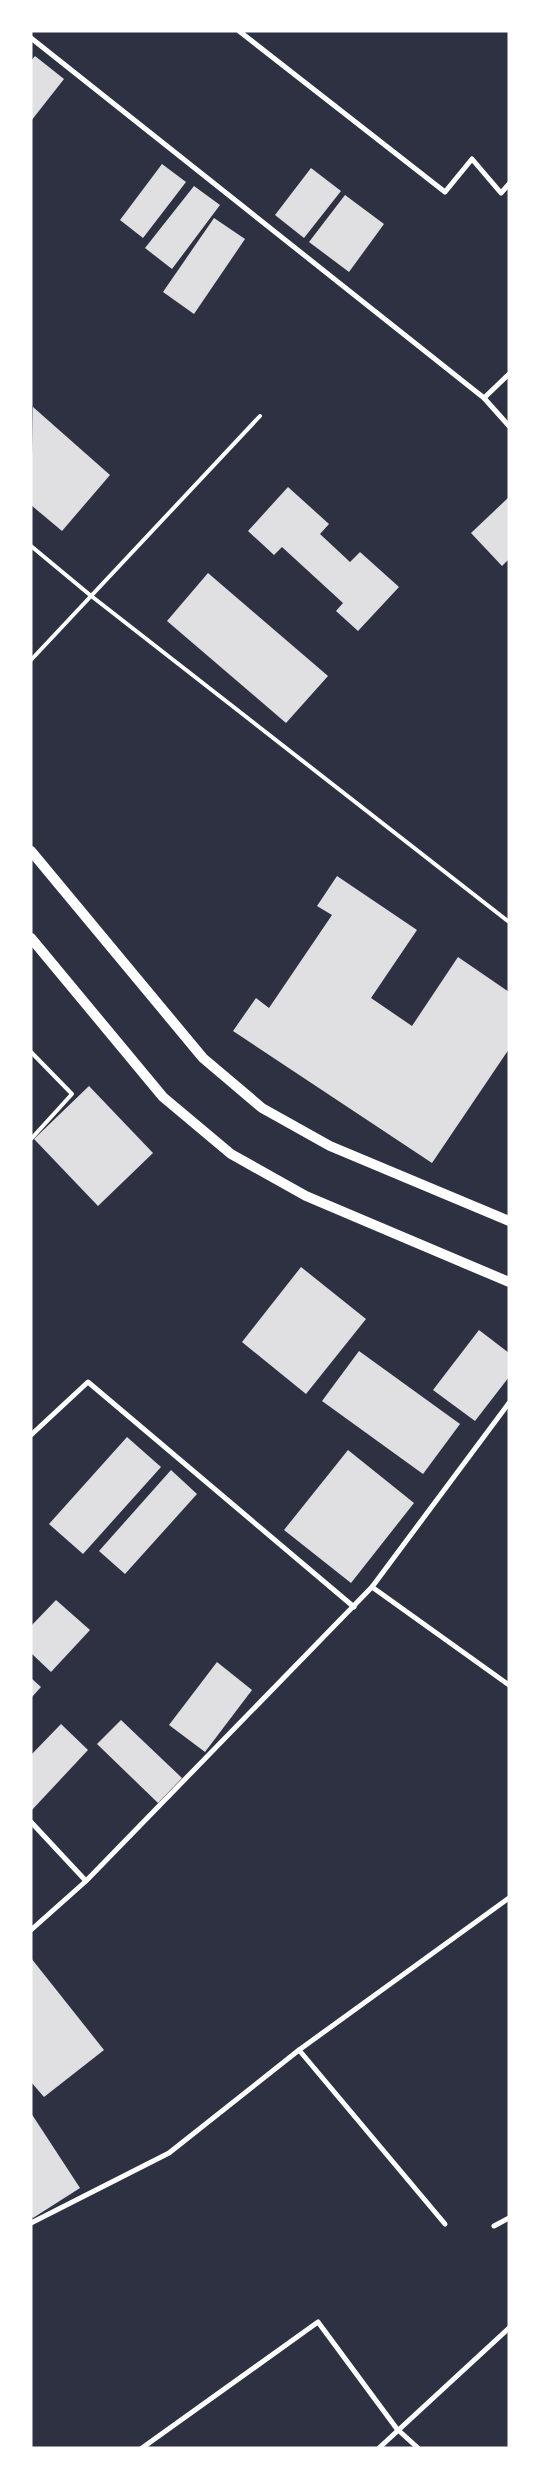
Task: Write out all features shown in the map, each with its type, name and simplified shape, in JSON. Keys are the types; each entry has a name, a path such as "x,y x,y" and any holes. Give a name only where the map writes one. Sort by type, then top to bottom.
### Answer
{"main road":[{"path":"31,851 120,955 203,1058 262,1108 330,1146 509,1220"},
{"path":"31,938 163,1097 231,1154 306,1196 509,1282"}],"street":[{"path":"239,31 445,192 472,159 501,193 509,184"},
{"path":"31,38 484,398 509,426"},
{"path":"484,398 509,374"},
{"path":"31,1434 88,1382 354,1607"},
{"path":"31,1930 86,1880 354,1607 372,1587 509,1403"},
{"path":"372,1587 509,1685"},
{"path":"31,1822 86,1880"},
{"path":"31,2223 169,2153 299,2050 509,1898"},
{"path":"299,2050 445,2224"},
{"path":"494,2226 509,2218"},
{"path":"142,2448 318,2322 398,2429 418,2448"},
{"path":"378,2448 509,2328"}],"lane":[{"path":"31,660 260,416"},
{"path":"31,546 90,595 509,922"},
{"path":"31,1052 72,1094 31,1139"}],"building":[{"path":"35,56 64,79 31,121 31,61"},
{"path":"162,164 186,182 143,238 120,220"},
{"path":"311,168 341,191 304,238 275,215"},
{"path":"194,186 220,205 172,269 145,248"},
{"path":"345,195 384,224 349,272 309,242"},
{"path":"214,218 245,239 194,314 163,292"},
{"path":"33,407 110,475 62,531 31,505"},
{"path":"288,487 329,524 320,534 350,562 360,552 399,587 358,631 336,611 343,603 282,547 274,555 248,531"},
{"path":"509,497 509,559 502,566 471,533"},
{"path":"208,573 328,676 286,723 167,621"},
{"path":"337,876 417,930 371,998 412,1026 458,957 509,992 509,1049 432,1163 233,1031 256,998 269,1008 332,915 317,906"},
{"path":"89,1086 153,1153 98,1206 34,1139"},
{"path":"301,1267 366,1319 306,1394 242,1342"},
{"path":"479,1330 509,1353 509,1377 475,1421 433,1390"},
{"path":"359,1351 460,1424 423,1474 322,1401"},
{"path":"127,1437 161,1467 83,1554 49,1524"},
{"path":"348,1450 414,1503 351,1583 284,1530"},
{"path":"171,1470 197,1494 125,1574 99,1551"},
{"path":"56,1600 90,1630 51,1672 31,1653 31,1626"},
{"path":"217,1662 252,1690 205,1752 169,1725"},
{"path":"31,1678 41,1687 31,1698"},
{"path":"121,1720 182,1778 158,1803 97,1744"},
{"path":"61,1724 88,1750 31,1811 31,1755"},
{"path":"31,1958 104,2050 44,2097 31,2082"},
{"path":"31,2113 80,2188 33,2218 31,2216"}]}
